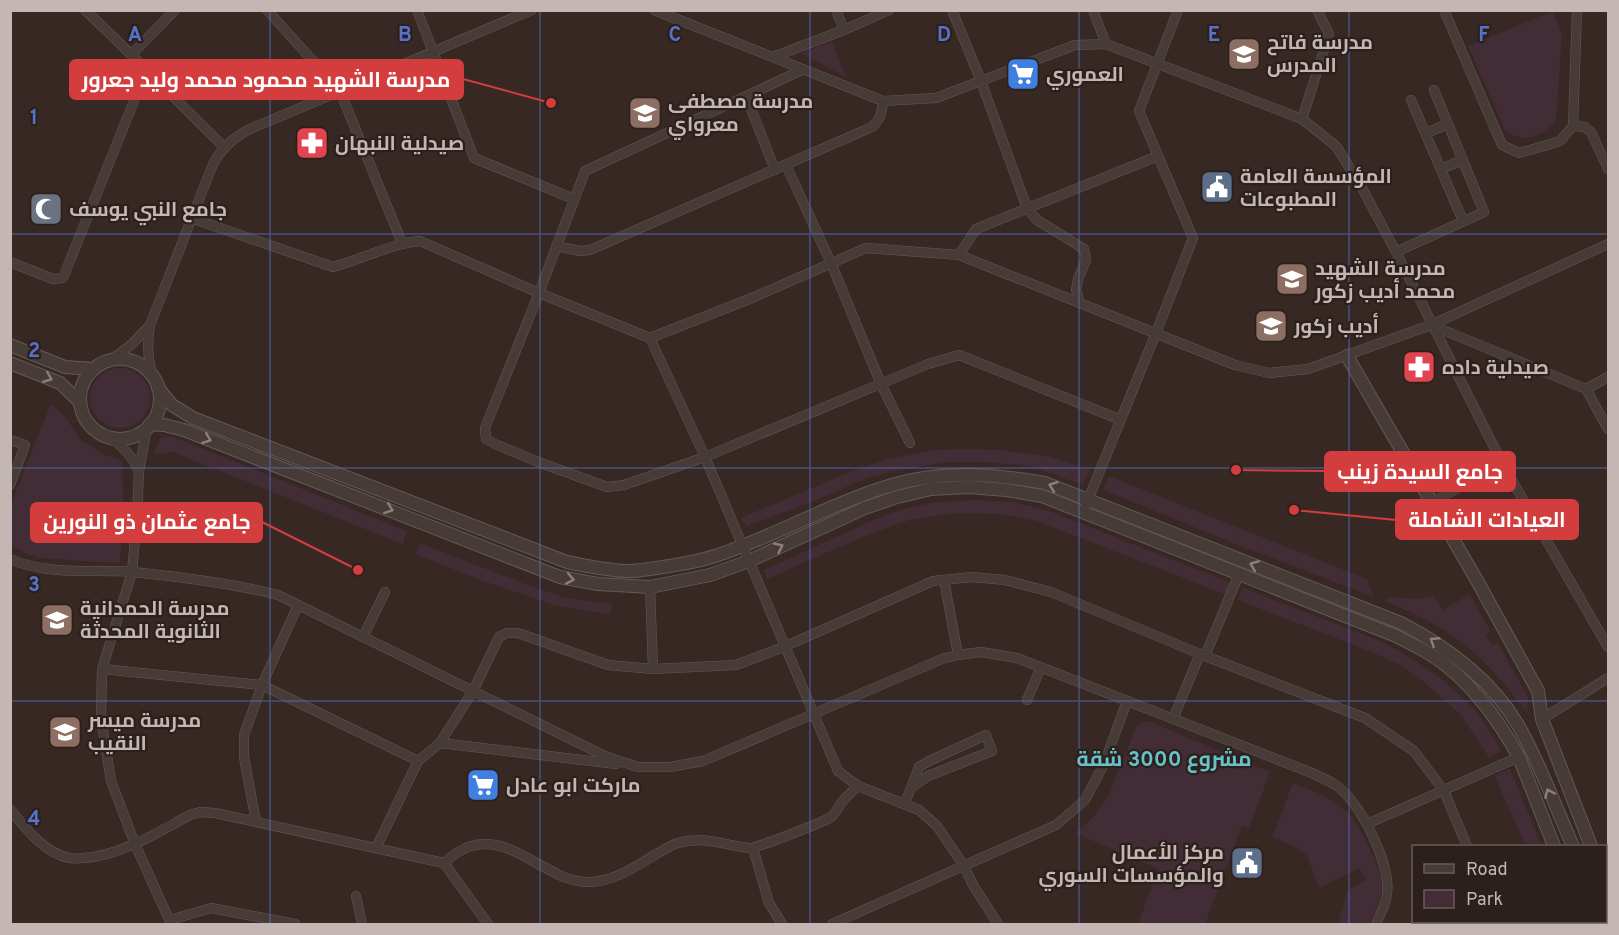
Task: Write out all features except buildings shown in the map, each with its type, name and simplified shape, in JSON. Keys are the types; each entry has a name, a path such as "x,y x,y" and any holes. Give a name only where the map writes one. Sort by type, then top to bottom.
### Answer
{"street":[{"path":"85,10 224,147"},
{"path":"132,54 175,10"},
{"path":"267,10 340,91 402,243"},
{"path":"417,10 474,158 574,199"},
{"path":"295,924 211,908 171,922 135,844 111,782 101,718 102,669 132,572 138,471 149,425 159,407 160,397 149,362 150,325 214,161 224,147 243,132 434,52 509,15 532,10"},
{"path":"654,10 883,101 936,98 1075,45 1106,44 1302,119 1336,146 1361,186 1502,463 1608,647"},
{"path":"836,10 844,30"},
{"path":"773,57 889,10"},
{"path":"952,10 981,81 1027,208 1037,220 1084,249 1086,260 1076,290 1080,303"},
{"path":"1093,10 1106,44"},
{"path":"1082,512 1193,238 1139,111 1178,10"},
{"path":"1302,119 1329,34 1317,10"},
{"path":"1444,10 1502,145 1519,153 1560,141 1573,126 1577,10"},
{"path":"802,70 585,171 485,428 486,439 538,462 607,487 624,485 705,457 928,364 959,355 1121,420"},
{"path":"10,262 53,279 63,278 146,71"},
{"path":"1396,252 1484,212 1434,90"},
{"path":"746,96 775,170"},
{"path":"1411,100 1463,221"},
{"path":"556,246 580,251 590,250 872,127 878,122 883,101"},
{"path":"1426,133 1448,124"},
{"path":"1573,126 1585,127 1591,132 1608,169"},
{"path":"959,255 976,229 1158,156"},
{"path":"1441,169 1463,160"},
{"path":"786,165 831,263 881,384 910,443"},
{"path":"191,218 333,267 402,243 420,241 650,338 705,457 838,771 858,786 919,810 936,826 964,866 973,885 998,924"},
{"path":"650,338 752,298 866,248 959,255 1235,365 1269,373 1308,369 1431,325 1608,244"},
{"path":"138,471 130,454 116,441 97,431 89,423 80,402 83,384 93,369 112,359 132,344 150,325"},
{"path":"1431,325 1586,389 1607,424"},
{"path":"10,345 65,367 93,369"},
{"path":"1347,356 1433,502 1538,692 1542,718 1591,845"},
{"path":"112,359 124,359 145,368 172,405 193,418 567,562 598,568 630,571 702,560 743,546 862,495 893,484 928,477 967,474 1007,476 1045,483 1401,623 1428,637 1479,676 1500,699 1516,722 1573,845"},
{"path":"10,363 60,382 80,402"},
{"path":"1586,389 1608,377"},
{"path":"108,436 118,439 129,438 139,434 149,425 164,425 184,430 560,577 598,584 650,587 710,575 748,561 865,508 931,489 969,487 1042,496 1396,636 1422,649 1447,666 1488,707 1519,757 1554,845"},
{"path":"10,440 25,446 10,485"},
{"path":"1433,502 1502,463"},
{"path":"478,544 484,530"},
{"path":"10,559 41,569 132,572 244,586 278,595 607,756 638,767"},
{"path":"1173,719 1239,574"},
{"path":"1274,588 1278,574"},
{"path":"376,848 418,761 440,743 473,691 499,637 507,633 518,633 608,665 653,669 736,665 786,646 933,581 972,577 1005,580 1051,592 1203,655 1365,718 1414,751 1444,791 1467,845"},
{"path":"944,580 958,655"},
{"path":"650,587 653,669"},
{"path":"363,637 385,592"},
{"path":"256,822 244,757 244,735 262,685 298,605"},
{"path":"1357,620 1361,607"},
{"path":"440,743 638,767 670,767 704,761 942,659 981,652 1017,658 1312,773 1337,786 1355,804 1371,831 1386,873 1387,894 1376,924"},
{"path":"1027,700 1041,667"},
{"path":"102,669 262,685 418,761"},
{"path":"1542,718 1608,678"},
{"path":"832,924 1056,825 1085,800 1104,764 1127,701"},
{"path":"905,803 919,767 986,735 992,751 928,776 911,788"},
{"path":"1367,824 1519,757"},
{"path":"444,863 457,852 471,846 501,846 573,881 602,881 628,870 676,843 710,840 753,848 831,817 858,786"},
{"path":"10,809 28,832 50,850 70,858 92,857 135,844 200,812 214,813 444,863 488,924"},
{"path":"753,848 769,903 782,924"},
{"path":"356,896 362,924"}],"green space":[{"path":"1553,11 1562,34 1556,121 1538,135 1517,137 1504,128 1468,46"},
{"path":"832,41 846,77 801,53"},
{"path":"120,368 137,373 145,381 150,398 145,415 137,423 120,428 103,423 95,415 90,398 95,381 103,373"},
{"path":"51,404 65,417 81,440 105,455 119,459 122,463 124,518 120,561 116,563 39,558 11,545 11,504"},
{"path":"171,436 407,531 403,544 173,452 153,455 160,438"},
{"path":"932,450 1000,450 1047,456 1090,470 1083,485 1029,466 949,462 898,470 867,478 747,526 741,518 885,460"},
{"path":"1109,476 1367,579 1374,597 1103,490"},
{"path":"975,500 1013,502 1047,510 1231,583 1227,595 1037,521 998,514 956,513 909,520 869,534 767,579 764,570 878,518 907,508 937,502"},
{"path":"420,543 565,598 612,604 611,615 554,605 478,579 416,554"},
{"path":"1243,588 1383,642 1419,663 1438,676 1478,713 1502,751 1489,757 1460,714 1401,665 1238,600"},
{"path":"1470,594 1490,631 1486,635 1493,646 1498,643 1528,697 1527,713 1494,673 1466,646 1430,622 1385,601 1391,597 1419,599 1433,596 1443,610"},
{"path":"1148,721 1270,772 1249,828 1242,826 1205,924 1138,924 1158,869 1075,833 1094,817 1109,794 1136,728"},
{"path":"1510,769 1542,845 1526,845 1494,775"},
{"path":"1293,783 1321,794 1340,806 1364,836 1382,882 1380,899 1369,924 1338,924 1348,890 1366,880 1359,868 1319,888 1307,855 1292,845 1272,837"}],"place":[{"name":"مدرسة فاتح المدرس","path":"1244,54"},
{"name":"العموري","path":"1023,74"},
{"name":"مدرسة الشهيد محمود محمد وليد جعرور","path":"551,103"},
{"name":"مدرسة مصطفى معرواي","path":"645,113"},
{"name":"صيدلية النبهان","path":"312,143"},
{"name":"المؤسسة العامة المطبوعات","path":"1217,187"},
{"name":"جامع النبي يوسف","path":"46,209"},
{"name":"مدرسة الشهيد محمد أديب زكور","path":"1292,279"},
{"name":"أديب زكور","path":"1271,326"},
{"name":"صيدلية داده","path":"1419,367"},
{"name":"جامع السيدة زينب","path":"1236,470"},
{"name":"العيادات الشاملة","path":"1294,510"},
{"name":"جامع عثمان ذو النورين","path":"358,570"},
{"name":"مدرسة الحمدانية الثانوية المحدثة","path":"57,620"},
{"name":"مدرسة ميسر النقيب","path":"65,732"},
{"name":"ماركت ابو عادل","path":"483,785"},
{"name":"مركز الأعمال والمؤسسات السوري","path":"1247,863"}],"district":[{"name":"مشروع 3000 شقة","path":"1164,759"}]}
